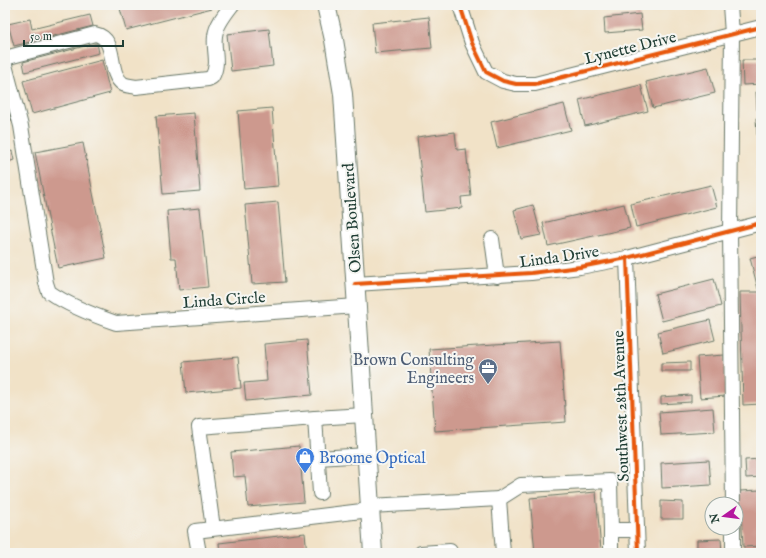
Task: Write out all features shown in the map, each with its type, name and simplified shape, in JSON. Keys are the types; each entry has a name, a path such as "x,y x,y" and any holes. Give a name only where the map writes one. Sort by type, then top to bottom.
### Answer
{"main road":[{"name":"Olsen Boulevard","path":"326,5 334,40 343,94 373,553"}],"street":[{"path":"5,58 95,34 103,36 108,42 117,78 124,84 136,87 208,78 212,77 216,69 215,36 218,27 232,5"},
{"name":"Lynette Drive","path":"460,5 472,43 486,72 504,81 516,84 535,84 761,27"},
{"path":"730,5 732,34 730,231 733,496"},
{"name":"Linda Circle","path":"5,65 21,126 45,275 49,292 59,299 96,316 116,323 357,306"},
{"name":"Linda Drive","path":"356,284 531,274 580,267 627,258 761,223"},
{"path":"492,239 497,276"},
{"name":"Southwest 28th Avenue","path":"627,258 638,553"},
{"path":"213,528 199,427 364,415"},
{"path":"315,418 320,493"},
{"path":"318,458 366,455"},
{"path":"199,553 195,531 370,508 499,499 521,485 610,481 612,530 611,553"},
{"path":"499,499 503,553"},
{"path":"612,530 637,530"},
{"path":"733,536 733,553"},
{"path":"421,553 450,551"}],"building":[{"path":"119,5 211,5 212,8 126,30"},
{"path":"640,14 642,30 605,33 604,18"},
{"path":"90,15 93,26 14,46 8,24 30,19 32,29"},
{"path":"429,17 432,48 375,53 372,23"},
{"path":"269,29 273,66 231,71 227,34"},
{"path":"97,43 99,53 25,72 23,62"},
{"path":"102,60 110,93 32,114 23,81"},
{"path":"742,60 761,60 761,84 743,85"},
{"path":"708,67 715,93 653,108 646,82"},
{"path":"641,85 648,111 585,126 579,100"},
{"path":"756,92 761,92 761,110 757,110"},
{"path":"5,100 11,120 5,122"},
{"path":"564,104 571,130 497,148 491,122"},
{"path":"272,108 278,186 244,189 238,111"},
{"path":"194,113 200,191 163,194 156,116"},
{"path":"756,118 761,118 761,136 757,136"},
{"path":"455,132 457,150 466,149 471,196 461,197 462,208 425,212 417,137"},
{"path":"83,143 106,258 58,268 35,152"},
{"path":"758,144 761,144 761,187 759,187"},
{"path":"12,151 14,160 5,163 5,153"},
{"path":"711,185 717,207 636,227 631,204"},
{"path":"278,202 285,282 252,284 245,205"},
{"path":"624,204 630,228 548,246 543,223"},
{"path":"533,205 541,235 521,239 514,210"},
{"path":"200,208 208,287 179,290 176,258 171,258 167,211"},
{"path":"761,255 761,288 758,289 750,258"},
{"path":"714,279 721,306 662,321 655,294"},
{"path":"740,292 761,292 761,404 743,405"},
{"path":"710,320 715,340 663,353 658,332"},
{"path":"307,340 312,395 246,401 244,383 267,381 264,344"},
{"path":"560,341 566,422 435,431 429,349"},
{"path":"724,355 726,396 700,398 697,357"},
{"path":"238,357 241,388 186,393 183,362"},
{"path":"690,362 690,371 661,371 661,363"},
{"path":"691,395 691,402 661,404 661,397"},
{"path":"713,408 715,432 661,435 659,412"},
{"path":"299,446 304,502 248,507 245,476 233,477 231,452"},
{"path":"761,459 761,477 746,478 745,460"},
{"path":"709,460 711,485 662,488 661,463"},
{"path":"761,490 761,546 743,547 744,496 740,496 740,491"},
{"path":"596,492 601,550 565,553 535,553 530,498"},
{"path":"661,501 683,502 683,519 661,519"},
{"path":"305,533 307,553 220,553 219,543"},
{"path":"721,539 722,553 697,553 697,540"}],"cycle path":[{"path":"460,5 472,43 486,72 503,81 516,84 535,84 761,27"},
{"path":"355,284 531,273 580,267 627,258 761,223"},
{"path":"627,258 638,553"}],"place":[{"name":"Brown Consulting Engineers","path":"488,385"},
{"name":"Broome Optical","path":"305,474"}]}
